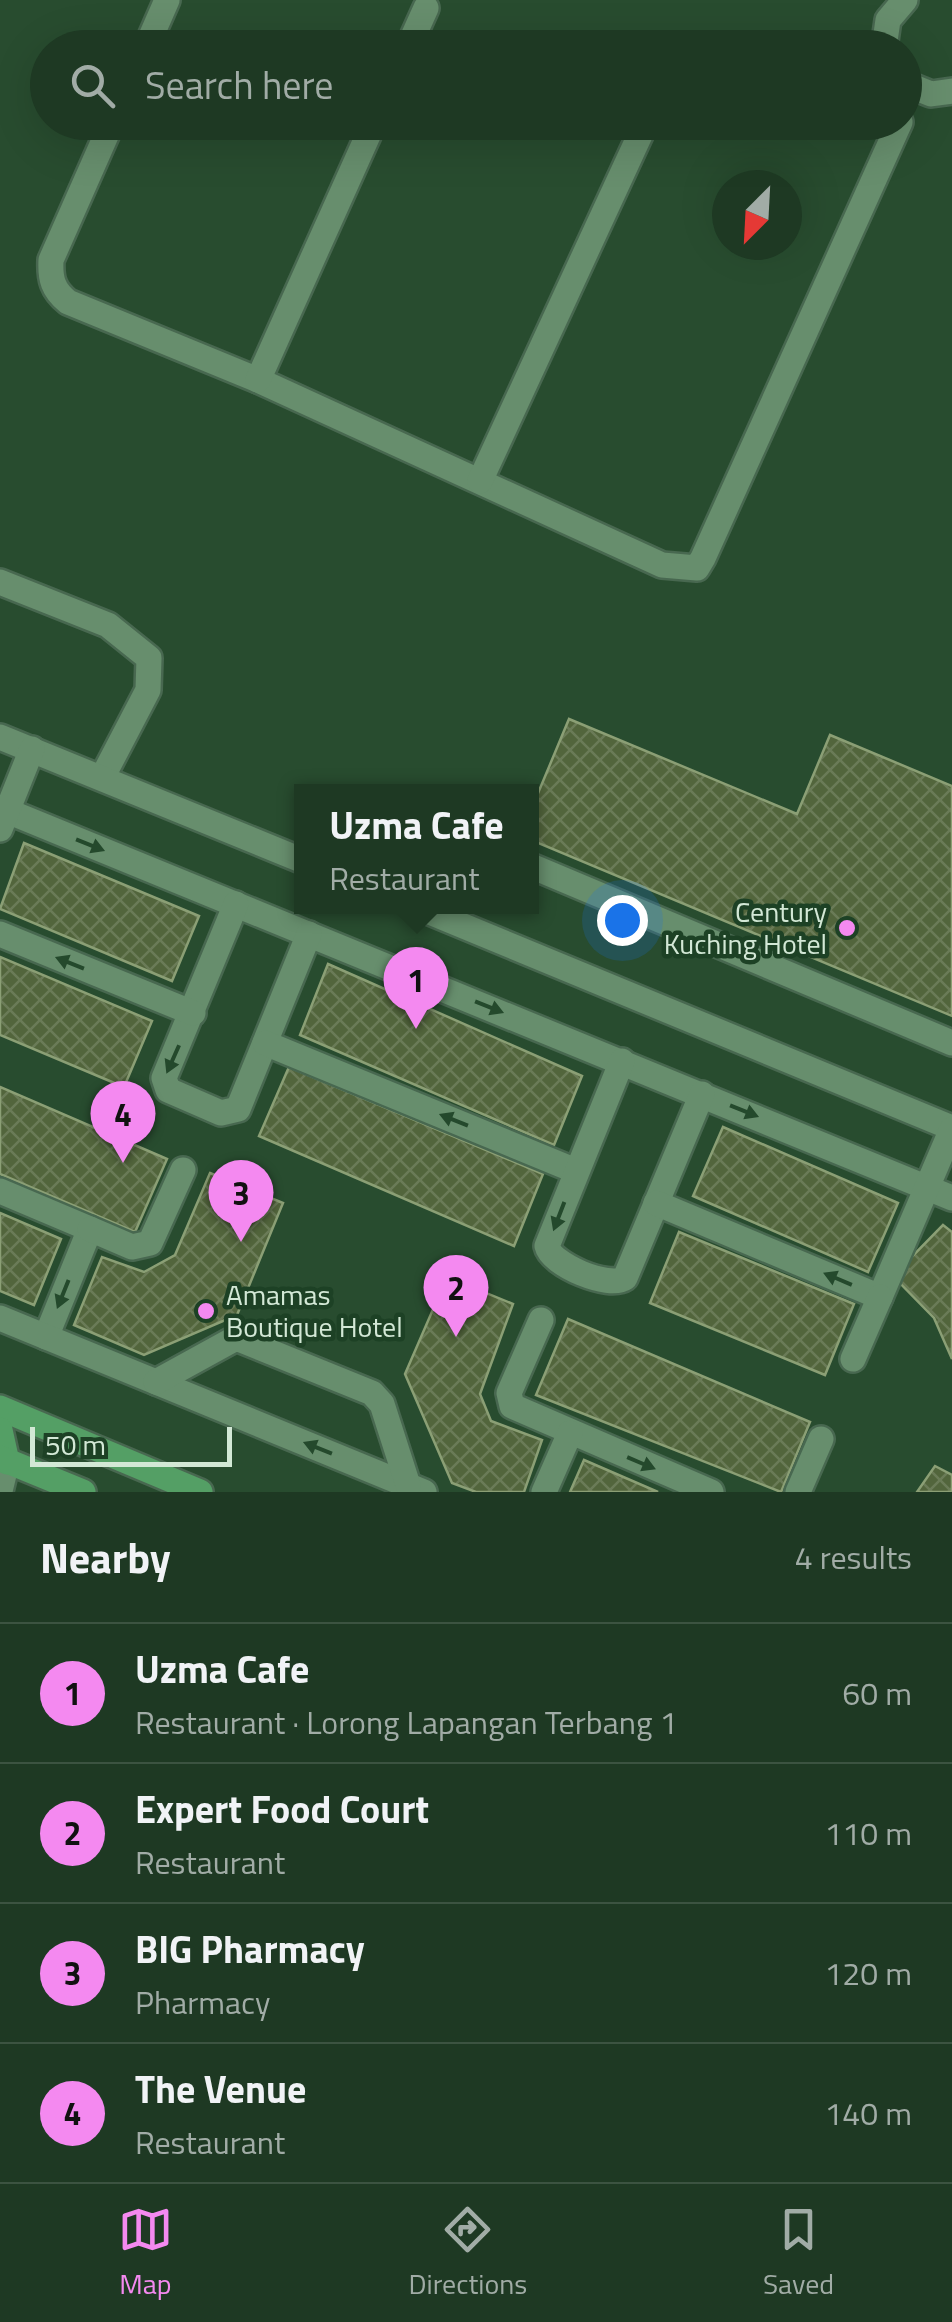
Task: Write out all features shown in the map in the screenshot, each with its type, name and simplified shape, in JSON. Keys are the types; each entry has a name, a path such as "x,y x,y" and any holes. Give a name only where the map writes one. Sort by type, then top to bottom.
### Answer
{"main road":[{"path":"0,1408 200,1492"},
{"path":"0,1430 4,1460 84,1492"}],"street":[{"path":"154,30 167,0"},
{"path":"887,30 888,20 905,0"},
{"path":"416,30 426,8"},
{"path":"922,94 952,91"},
{"path":"104,140 51,260 50,276 57,293 68,302 258,380 662,565 697,568 892,140"},
{"path":"258,380 366,140"},
{"path":"480,481 638,140"},
{"path":"0,582 108,625 148,658 148,690 102,778"},
{"path":"0,737 294,857"},
{"path":"32,748 2,816 236,904 941,1192"},
{"path":"539,869 952,1043"},
{"path":"236,904 164,1086 220,1113 238,1109 309,934"},
{"path":"465,916 952,1128 941,1192 880,1297 853,1359"},
{"path":"0,934 192,1013"},
{"path":"265,1043 576,1170"},
{"path":"622,1061 547,1246 555,1259 618,1282 625,1278 702,1094"},
{"path":"0,1191 132,1247 150,1243 183,1170"},
{"path":"656,1204 880,1297"},
{"path":"46,1337 90,1229"},
{"path":"0,1318 416,1489"},
{"path":"541,1320 509,1400 512,1406 711,1492"},
{"path":"156,1382 223,1342 247,1340 372,1393 384,1410 416,1489"},
{"path":"544,1492 570,1433"},
{"path":"798,1492 822,1438"},
{"path":"0,1491 4,1460"}],"building":[{"name":"Century Kuching Hotel","path":"569,719 797,814 830,735 952,786 952,1016 539,843 539,791"},
{"path":"24,843 199,916 172,981 0,909"},
{"path":"0,957 152,1021 124,1087 0,1035"},
{"path":"328,964 582,1076 554,1145 300,1035"},
{"path":"289,1067 543,1174 514,1246 259,1136"},
{"path":"0,1087 167,1159 135,1232 0,1174"},
{"path":"723,1127 898,1203 868,1272 693,1196"},
{"path":"210,1173 283,1203 237,1315 144,1355 74,1325 102,1257 144,1272 175,1255"},
{"path":"0,1213 61,1239 34,1305 0,1291"},
{"path":"943,1225 952,1232 952,1359 934,1318 893,1276"},
{"path":"679,1232 854,1304 825,1375 650,1303"},
{"path":"447,1277 513,1304 480,1394 491,1421 542,1440 524,1492 476,1492 452,1483 405,1374"},
{"path":"568,1319 810,1422 781,1492 536,1395"},
{"path":"584,1460 658,1492 570,1492"},
{"path":"935,1466 952,1475 952,1492 917,1492"}],"place":[{"name":"Century Kuching Hotel","path":"847,928"},
{"name":"Uzma Cafe","path":"416,1029"},
{"name":"The Venue","path":"123,1163"},
{"name":"BIG Pharmacy","path":"241,1242"},
{"name":"Amamas Boutique Hotel","path":"206,1311"},
{"name":"Expert Food Court","path":"456,1337"}]}
